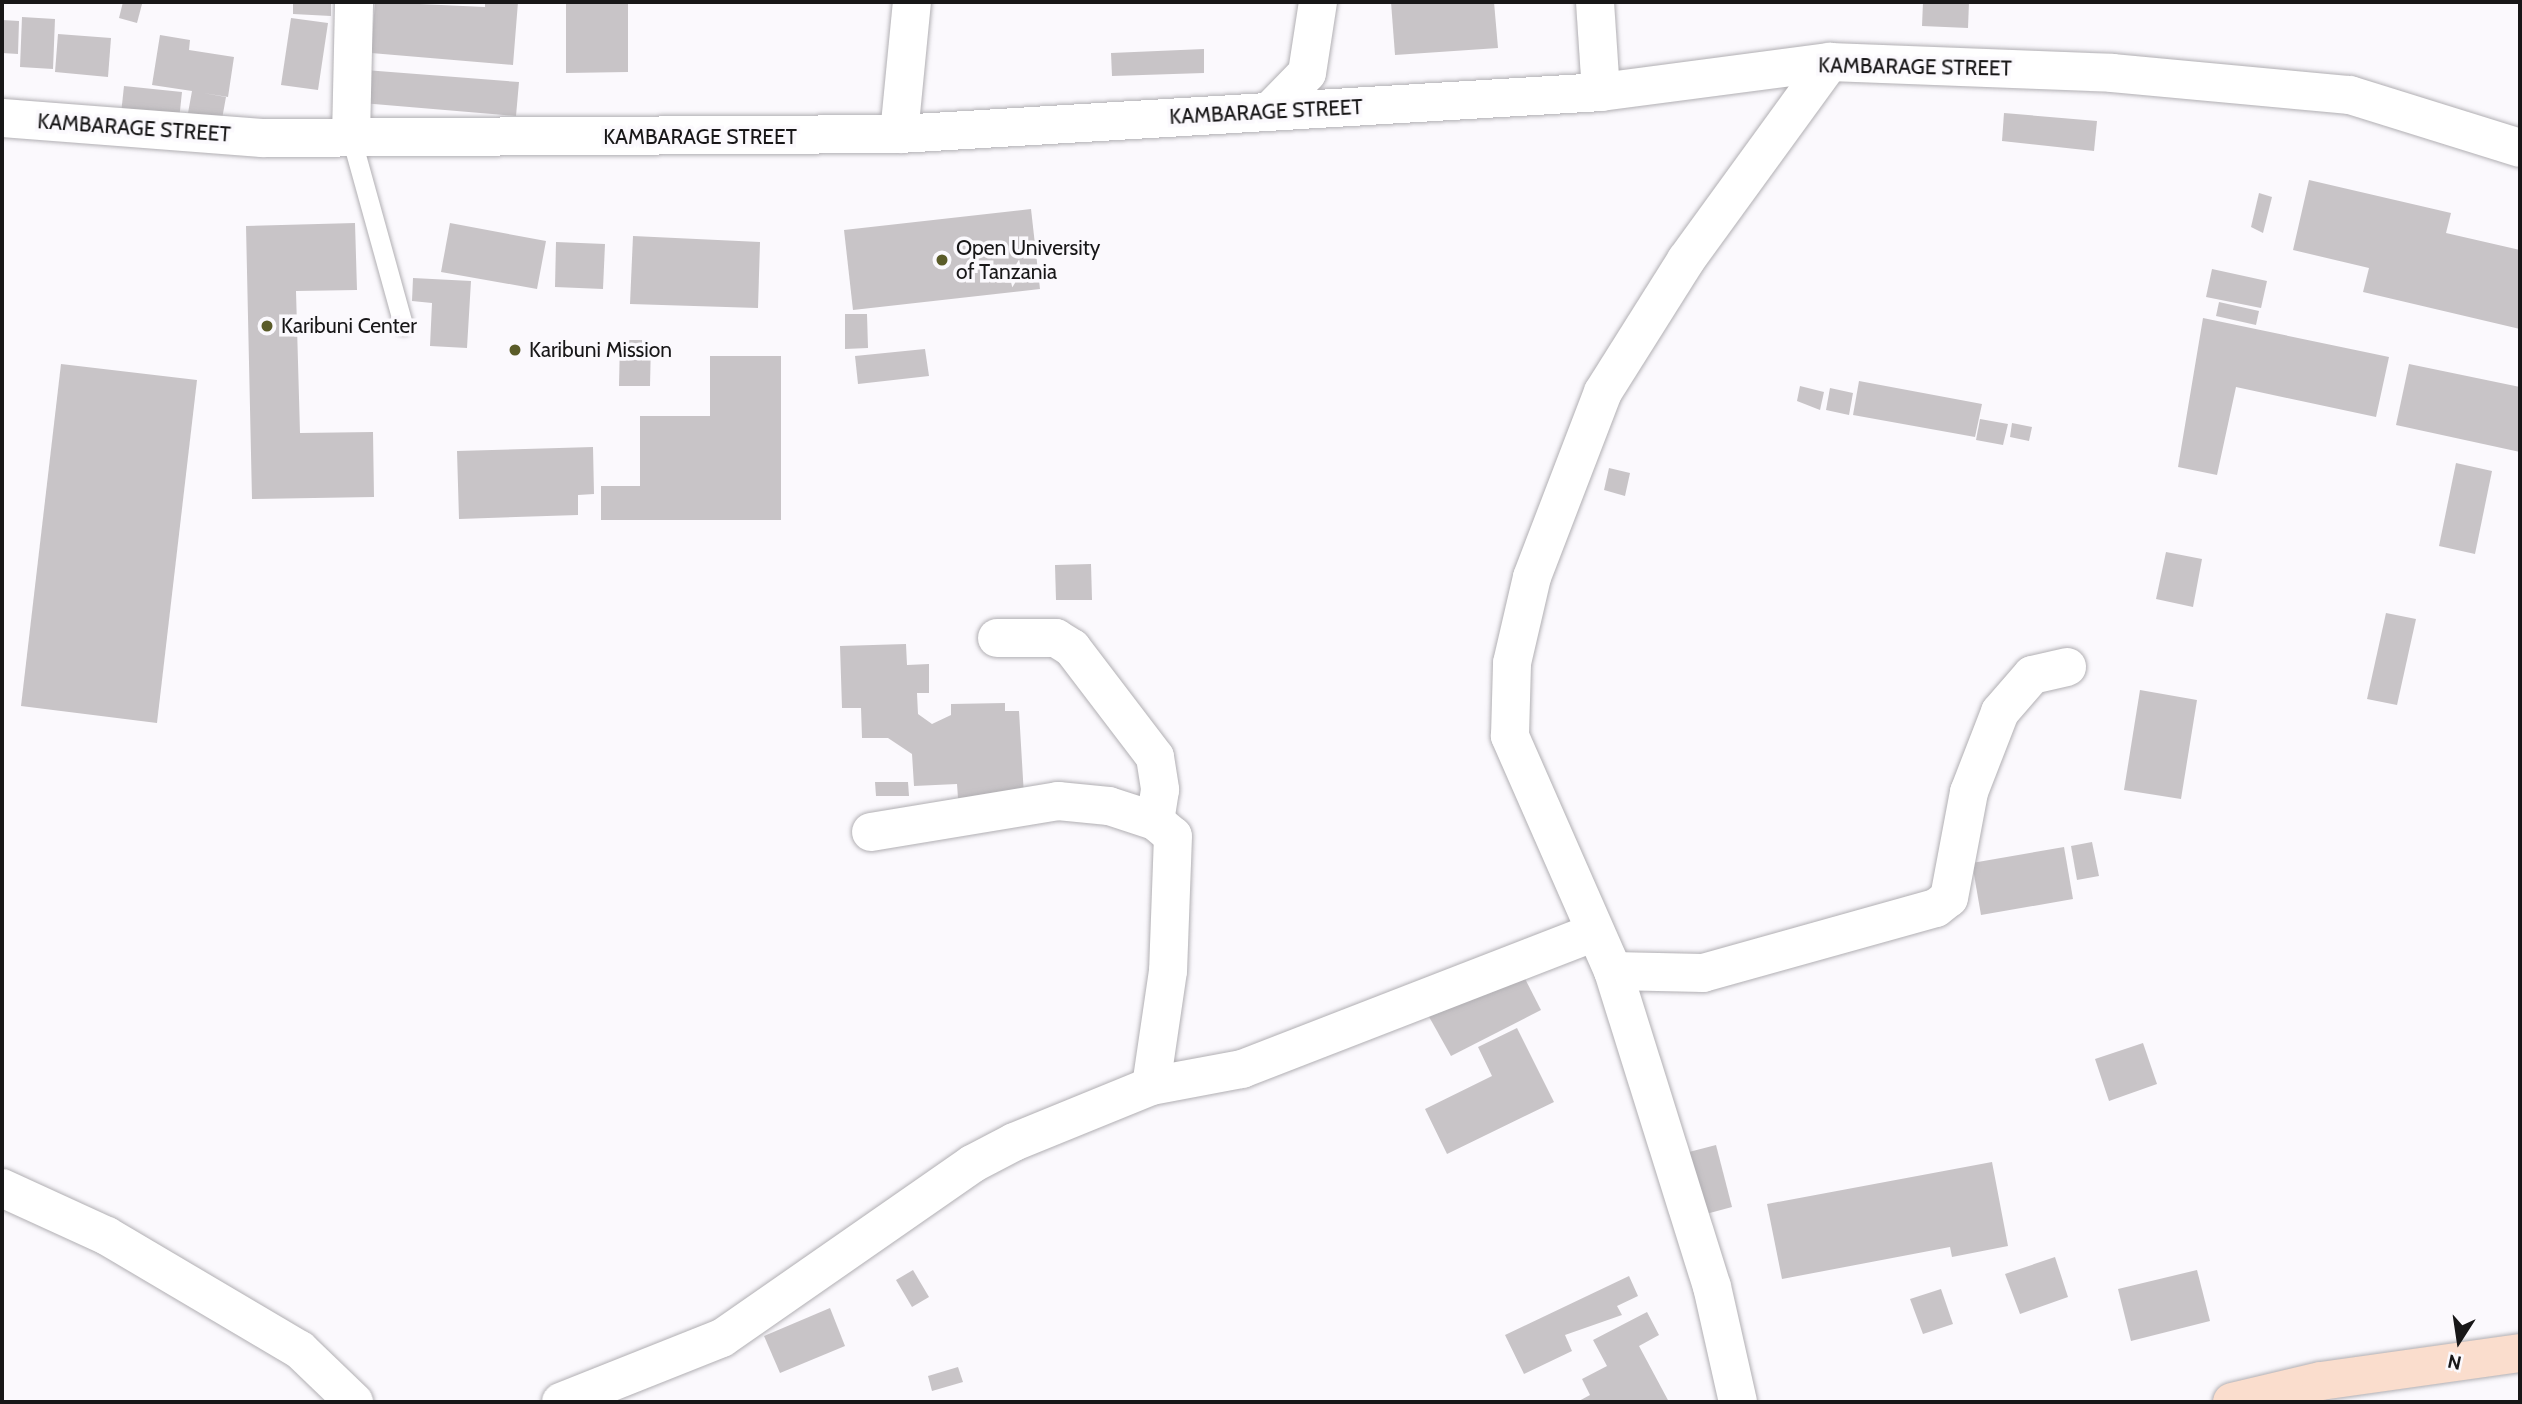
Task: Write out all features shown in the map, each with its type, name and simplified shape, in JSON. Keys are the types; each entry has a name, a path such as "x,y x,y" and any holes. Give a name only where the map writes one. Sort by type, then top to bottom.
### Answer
{"street":[{"path":"351,137 354,2"},
{"path":"898,134 912,2"},
{"path":"1269,112 1307,73 1318,2"},
{"path":"1594,2 1601,92"},
{"path":"1738,1402 1712,1287 1613,971 1593,933 1510,736 1512,663 1532,577 1603,392 1686,260 1830,62"},
{"name":"KAMBARAGE STREET","path":"2,118 261,138 898,134 1601,92 1830,62 2112,72 2350,95 2520,149"},
{"path":"997,638 1056,638 1072,648 1155,757 1160,790 1155,821"},
{"path":"1613,971 1703,973 1936,908 1950,898 1969,792 2000,712 2032,675 2067,667"},
{"path":"871,832 1058,801 1109,806 1155,821 1173,836 1176,863 1151,1086"},
{"path":"561,1402 722,1338 972,1164 1151,1086 1242,1069 1593,933"},
{"path":"2,1188 107,1237 300,1350 354,1402"},
{"path":"2232,1402 2321,1381 2520,1353"}],"lane":[{"path":"351,137 403,325"}],"building":[{"path":"123,2 142,4 137,23 119,18"},
{"path":"293,2 331,2 331,16 293,14"},
{"path":"375,2 485,7 485,2 518,2 513,65 371,53"},
{"path":"566,2 628,2 628,72 566,73"},
{"path":"1391,2 1494,2 1498,48 1395,55"},
{"path":"1923,2 1969,2 1968,28 1922,26"},
{"path":"22,17 55,19 53,69 20,67"},
{"path":"291,18 328,23 318,90 281,85"},
{"path":"2,20 19,21 18,54 2,53"},
{"path":"58,34 111,38 108,77 55,72"},
{"path":"160,35 190,40 189,50 234,57 228,97 203,93 226,97 222,119 188,113 192,91 152,85"},
{"path":"1204,49 1204,73 1112,76 1111,53"},
{"path":"365,70 519,82 516,116 362,103"},
{"path":"124,86 182,92 179,120 121,114"},
{"path":"2004,113 2097,121 2094,151 2002,141"},
{"path":"2309,180 2451,213 2446,233 2520,250 2520,329 2363,292 2369,268 2293,250"},
{"path":"2259,193 2272,197 2263,233 2251,227"},
{"name":"Open University of Tanzania","path":"1031,209 1040,289 853,310 844,230"},
{"path":"355,223 357,290 296,291 300,433 373,432 374,497 252,499 246,226"},
{"path":"450,223 546,241 537,289 441,272"},
{"path":"633,236 760,242 758,308 630,304"},
{"path":"556,242 605,244 603,289 555,287"},
{"path":"2212,269 2267,281 2261,308 2206,297"},
{"path":"413,278 471,281 467,348 430,346 432,303 412,301"},
{"path":"2219,302 2259,311 2256,325 2216,316"},
{"path":"845,314 867,314 868,348 845,349"},
{"path":"2203,318 2389,357 2376,417 2236,387 2217,475 2178,467"},
{"path":"620,340 651,340 650,386 619,386"},
{"path":"925,349 929,376 858,384 855,356"},
{"path":"710,356 781,356 781,520 601,520 601,486 640,486 640,416 710,416"},
{"path":"61,364 197,380 157,723 21,706"},
{"path":"2409,364 2520,387 2520,452 2396,425"},
{"path":"1859,381 1982,404 1975,437 1853,415"},
{"path":"1800,386 1824,392 1820,410 1797,401"},
{"path":"1830,388 1853,393 1849,415 1826,410"},
{"path":"1980,419 2008,424 2003,445 1976,440"},
{"path":"2012,423 2032,427 2029,441 2010,437"},
{"path":"593,447 594,494 578,495 578,515 459,519 457,451"},
{"path":"2456,463 2492,471 2475,554 2439,546"},
{"path":"1609,468 1630,473 1625,496 1604,490"},
{"path":"2166,552 2202,559 2193,607 2156,599"},
{"path":"1091,564 1092,600 1056,600 1055,565"},
{"path":"2386,613 2416,619 2397,705 2367,699"},
{"path":"906,644 907,665 929,664 929,693 917,693 918,714 932,724 951,715 951,704 1005,703 1005,711 1019,711 1024,796 958,798 957,784 914,786 912,754 888,738 862,738 861,708 842,708 840,646"},
{"path":"2140,690 2197,700 2181,799 2124,790"},
{"path":"875,782 908,782 909,796 876,796"},
{"path":"2092,842 2099,876 2077,880 2071,846"},
{"path":"2064,847 2073,899 1981,915 1972,863"},
{"path":"1519,967 1541,1010 1451,1056 1428,1015"},
{"path":"1517,1028 1554,1102 1447,1154 1425,1109 1492,1076 1478,1047"},
{"path":"2143,1043 2157,1084 2109,1101 2095,1059"},
{"path":"1716,1145 1732,1207 1706,1214 1689,1152"},
{"path":"1992,1162 2008,1246 1952,1257 1950,1247 1782,1279 1767,1204"},
{"path":"2055,1257 2068,1297 2020,1314 2005,1274"},
{"path":"913,1270 929,1297 912,1307 896,1280"},
{"path":"2197,1270 2210,1321 2131,1341 2118,1289"},
{"path":"1629,1276 1638,1296 1617,1306 1622,1315 1565,1335 1572,1351 1524,1374 1505,1335"},
{"path":"1941,1289 1953,1324 1923,1334 1910,1299"},
{"path":"830,1308 845,1346 780,1373 764,1336"},
{"path":"1647,1312 1659,1335 1639,1346 1669,1402 1577,1402 1590,1395 1582,1379 1607,1366 1593,1340"},
{"path":"958,1367 963,1382 932,1391 928,1376"}],"place":[{"name":"Open University of Tanzania","path":"942,260"},
{"name":"Karibuni Center","path":"267,326"},
{"name":"Karibuni Mission","path":"515,350"}]}
